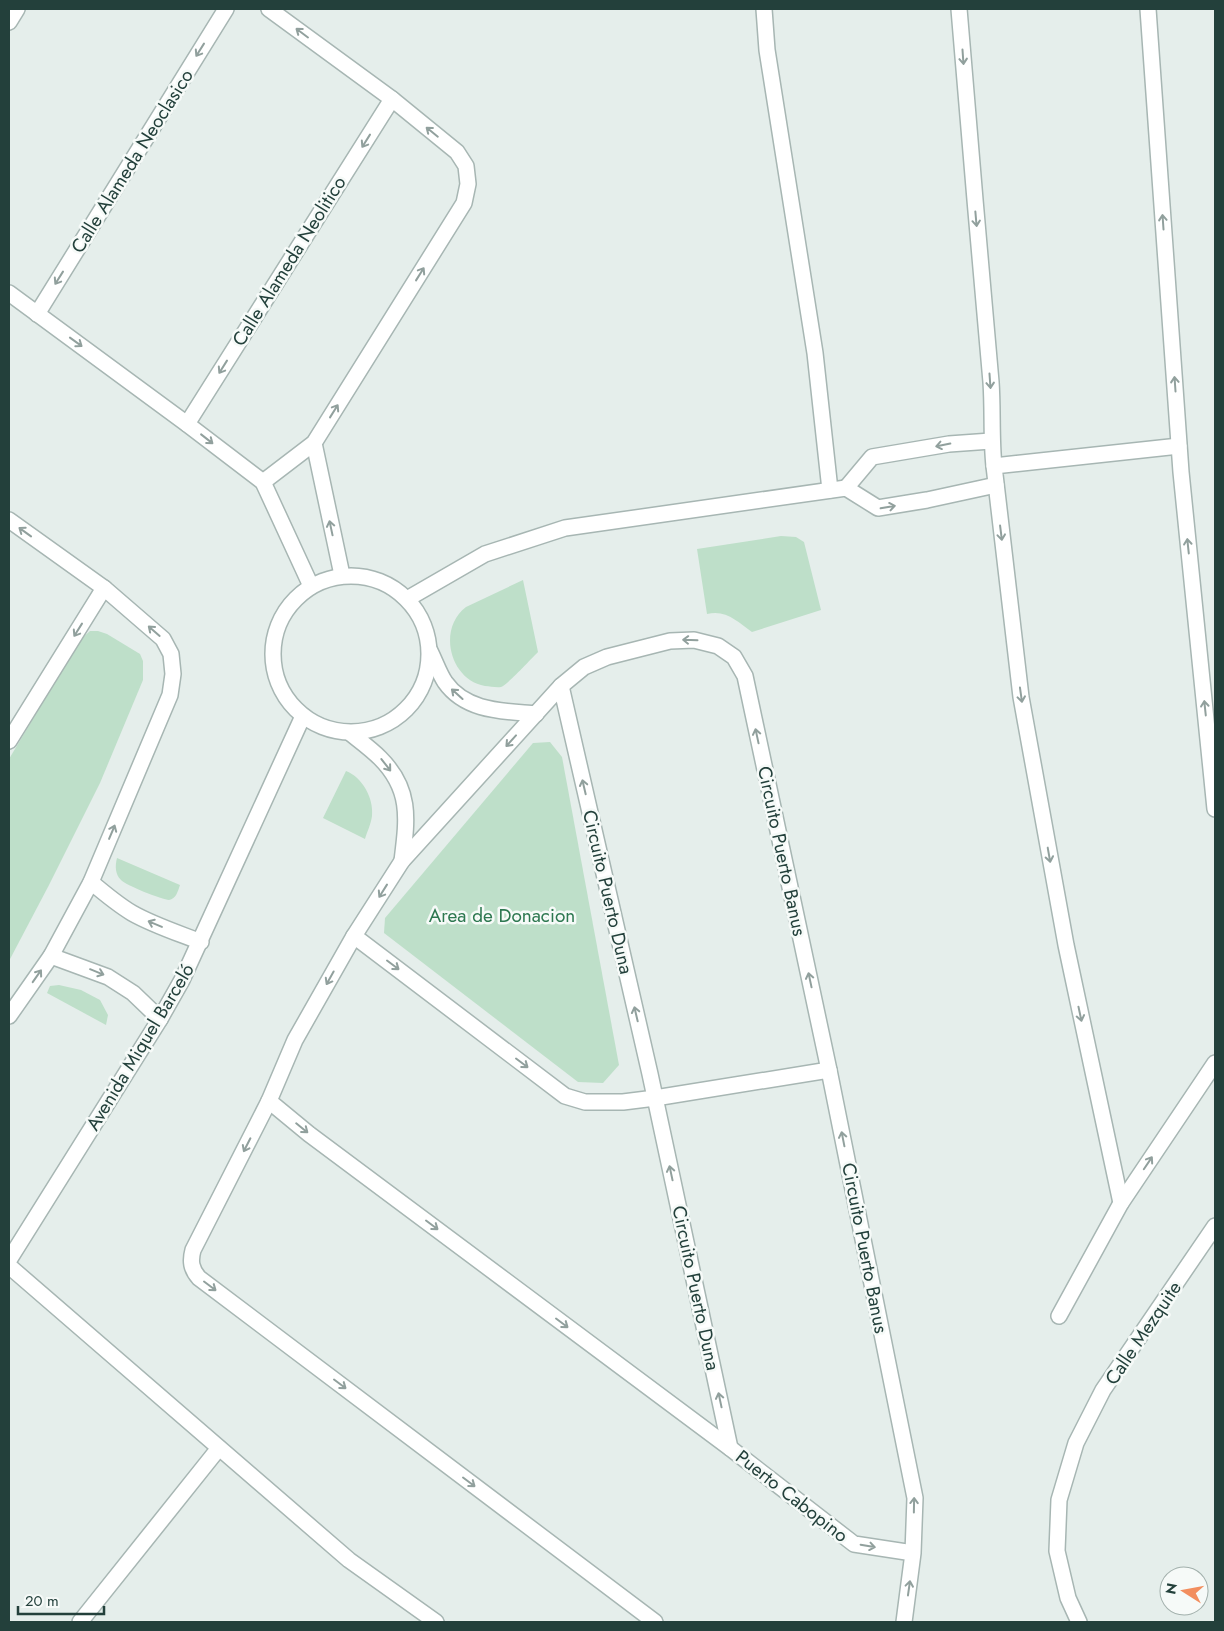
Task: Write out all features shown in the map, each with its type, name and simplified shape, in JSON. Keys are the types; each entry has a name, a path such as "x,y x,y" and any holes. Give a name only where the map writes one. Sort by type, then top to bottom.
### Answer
{"street":[{"path":"9,22 17,9"},
{"name":"Calle Alameda Neoclasico","path":"37,314 226,9"},
{"path":"263,482 314,443 464,203 468,184 466,166 457,152 392,100 269,9"},
{"path":"764,9 767,50 815,353 830,490"},
{"path":"959,9 991,386 991,441 1021,697 1066,945 1121,1203"},
{"path":"1148,9 1179,446 1215,809"},
{"name":"Calle Alameda Neolitico","path":"187,424 392,100"},
{"path":"9,293 263,482 311,586"},
{"path":"846,488 872,457 949,444 991,441"},
{"path":"314,443 342,575"},
{"path":"994,466 1179,446"},
{"path":"407,599 485,554 566,528 846,488 878,508 927,500 996,485"},
{"path":"9,520 104,588 163,639 171,654 173,674 170,695 91,882 51,956 9,1016"},
{"path":"430,651 427,676 416,699 398,717 375,729 350,733 324,728 303,716 286,698 276,676 273,652 277,628 291,603 311,586 342,575 374,578 403,594 407,599 422,628 430,651 445,682 460,698 476,706 536,714"},
{"path":"9,741 104,588"},
{"name":"Circuito Puerto Banus","path":"655,1622 199,1278 191,1265 191,1257 269,1101 295,1040 354,936 402,861 561,686 584,667 606,656 670,641 694,640 718,646 734,657 745,676 829,1070 915,1498 913,1554 904,1622"},
{"name":"Circuito Puerto Duna","path":"561,686 655,1098 730,1448"},
{"name":"Avenida Miquel Barceló","path":"9,1260 160,1020 182,980 303,716"},
{"path":"350,733 380,758 395,777 404,798 406,823 402,861"},
{"path":"91,882 132,913 200,942"},
{"path":"354,936 565,1096 585,1102 623,1102 655,1098 829,1070"},
{"path":"51,956 108,977 133,993 160,1020"},
{"path":"1059,1316 1121,1203 1215,1063"},
{"name":"Puerto Cabopino","path":"269,1101 309,1134 730,1448 854,1544 913,1554"},
{"name":"Calle Mezquite","path":"1079,1622 1068,1598 1057,1551 1060,1500 1076,1443 1103,1390 1215,1226"},
{"path":"9,1266 349,1560 436,1622"},
{"path":"80,1622 218,1448"}],"green space":[{"path":"781,536 796,537 804,542 821,610 752,632 726,615 720,613 707,614 697,549"},
{"path":"523,580 538,652 501,687 485,686 473,682 463,674 456,664 452,652 450,640 457,616 466,607"},
{"path":"90,631 107,634 140,654 143,661 143,680 100,783 9,961 9,759 80,640"},
{"name":"Area de Donacion","path":"550,742 562,757 619,1065 603,1083 578,1082 384,933 385,918 533,743"},
{"path":"346,771 362,783 371,802 372,816 365,839 323,818"},
{"path":"117,858 180,885 176,894 169,900 144,892 124,882 117,873"},
{"path":"59,985 81,990 100,1000 108,1015 106,1025 47,993 50,986"}]}
